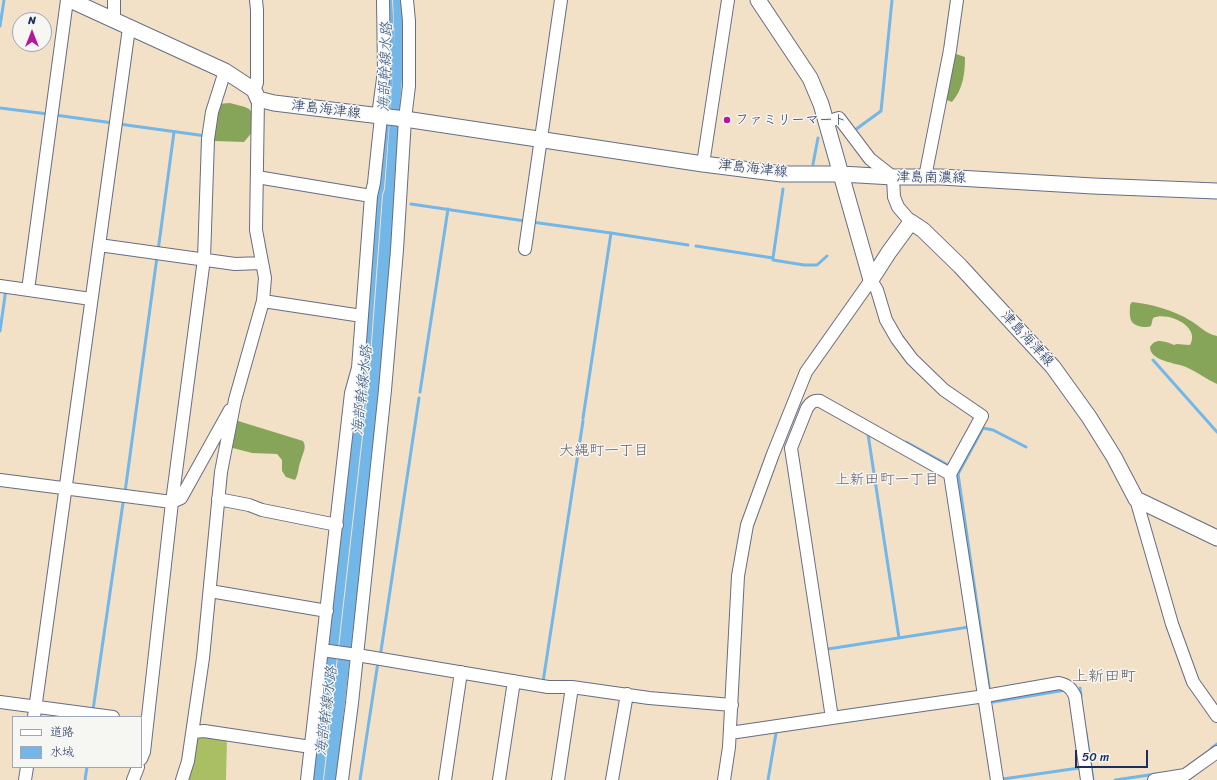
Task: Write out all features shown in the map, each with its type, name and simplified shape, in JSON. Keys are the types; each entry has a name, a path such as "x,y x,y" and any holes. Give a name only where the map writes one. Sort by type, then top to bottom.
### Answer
{"main road":[{"name":"津島海津線","path":"70,0 225,71 256,94 274,103 403,119 703,164 782,174 840,174"},
{"path":"758,0 810,78 826,122 871,280"},
{"name":"津島南濃線","path":"840,174 893,177 941,177 1093,186 1217,191"},
{"name":"津島海津線","path":"911,222 923,230 960,266 1053,367 1089,417 1114,457 1136,499"},
{"path":"871,280 911,222"},
{"path":"1136,499 1217,538"}],"street":[{"path":"28,290 67,0"},
{"path":"114,0 114,21"},
{"path":"182,780 188,761 193,732 203,658 221,472 235,400 263,301 265,278 256,230 256,0"},
{"path":"307,780 351,393 358,368 371,196 374,183 384,71 383,0"},
{"path":"342,780 357,655 386,375 397,250 403,119 409,86 409,21 407,0"},
{"path":"525,249 561,0"},
{"path":"703,164 728,0"},
{"path":"925,177 950,50 957,0"},
{"path":"34,712 130,28"},
{"path":"142,757 144,752 144,721 204,260 208,139 212,112 225,71"},
{"path":"826,122 839,118 870,159 893,177 894,197 898,207 911,222"},
{"path":"257,177 371,196"},
{"path":"99,245 234,264 262,263"},
{"path":"724,780 732,705 738,576 747,524 772,454 806,372 871,280 877,290 886,320 897,339 912,359 944,390 982,416 950,474 997,780"},
{"path":"0,286 91,299"},
{"path":"263,301 362,316"},
{"path":"0,480 172,502 180,498 235,400"},
{"path":"832,718 791,448 807,408 810,403 816,400 820,401 950,474"},
{"path":"218,499 249,505 262,510 337,525"},
{"path":"1136,499 1172,624 1193,682 1217,716"},
{"path":"210,591 327,610"},
{"path":"322,650 548,687 572,687 732,705"},
{"path":"445,780 461,672"},
{"path":"499,780 514,681"},
{"path":"730,733 985,696 1059,683 1072,689 1075,696 1087,780"},
{"path":"558,780 572,687"},
{"path":"612,780 627,694"},
{"path":"0,702 34,712 98,716"},
{"path":"193,732 204,731 311,747"},
{"path":"1154,780 1185,775 1217,752"},
{"path":"25,780 27,768"},
{"path":"133,780 138,768"}],"green space":[{"path":"953,53 965,57 965,63 961,87 952,102 944,99"},
{"path":"230,103 249,109 254,115 254,130 244,142 214,141 217,104"},
{"path":"1132,302 1147,304 1170,311 1184,317 1210,334 1217,336 1217,384 1186,367 1164,361 1154,355 1151,352 1150,347 1158,341 1174,345 1190,345 1192,338 1191,332 1187,326 1174,318 1159,316 1153,318 1151,326 1149,327 1141,327 1136,325 1130,318 1130,305"},
{"path":"235,420 303,441 305,446 295,480 286,477 282,471 282,460 277,454 252,453 229,447"},
{"path":"197,736 227,737 226,780 184,780"}],"water":[{"name":"海部幹線水路","path":"386,0 392,0 395,47 368,383 323,780 313,780 359,382"},
{"path":"393,0 402,0 404,15 404,52 381,385 336,780 324,780 369,383 395,47"}],"waterway":[{"path":"0,26 4,0"},
{"path":"855,130 881,111 892,0"},
{"path":"0,108 48,114"},
{"path":"55,115 113,123"},
{"path":"119,124 206,136"},
{"path":"158,251 174,132"},
{"path":"813,164 818,138"},
{"path":"696,246 773,258 783,189"},
{"path":"411,204 525,221"},
{"path":"420,392 448,209"},
{"path":"532,222 611,233"},
{"path":"583,418 611,233 688,245"},
{"path":"773,258 773,260 804,265 817,265 827,256"},
{"path":"125,492 157,257"},
{"path":"0,331 6,289"},
{"path":"1153,360 1217,432"},
{"path":"381,651 419,398"},
{"path":"543,682 583,421"},
{"path":"989,687 958,474 983,428 993,430 1026,447"},
{"path":"868,434 899,638"},
{"path":"906,442 948,465"},
{"path":"93,710 123,503"},
{"path":"828,649 969,627"},
{"path":"360,780 378,662"},
{"path":"1080,688 1081,696"},
{"path":"993,702 1066,690"},
{"path":"768,780 776,733"},
{"path":"1086,733 1093,780"},
{"path":"1211,749 1217,744"},
{"path":"85,780 87,768"},
{"path":"1003,779 1079,768"},
{"path":"1115,780 1156,774"}],"place":[{"name":"ファミリーマート","path":"727,120"}],"district":[{"name":"大縄町一丁目","path":"604,451"},
{"name":"上新田町一丁目","path":"887,480"},
{"name":"上新田町","path":"1104,677"}]}
